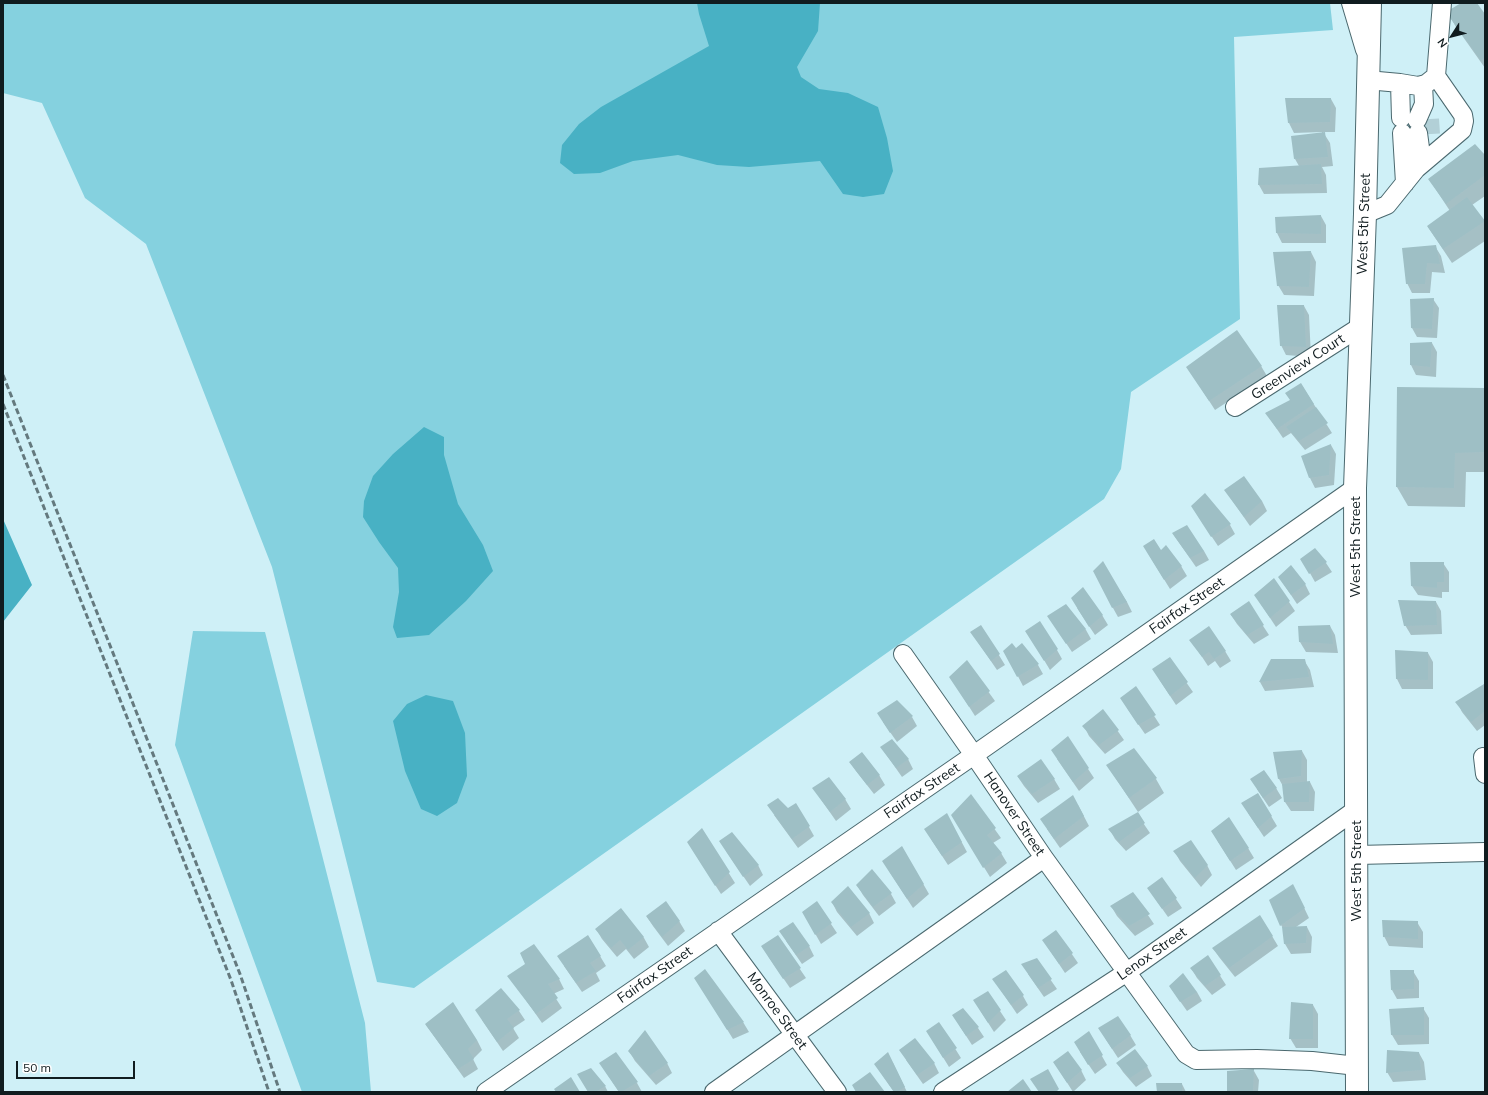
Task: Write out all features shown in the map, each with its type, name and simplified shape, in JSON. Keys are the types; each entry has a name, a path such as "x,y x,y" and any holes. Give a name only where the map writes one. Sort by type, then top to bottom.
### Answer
{"main road":[{"name":"West 5th Street","path":"1357,1092 1356,488 1370,3"}],"street":[{"path":"1351,3 1368,59"},
{"path":"1404,183 1430,80 1442,3"},
{"path":"1367,80 1418,86 1430,80"},
{"path":"1365,214 1386,205 1404,183 1427,159 1462,130 1464,121 1462,115 1430,80"},
{"path":"1400,83 1418,123 1427,159"},
{"name":"Greenview Court","path":"1235,407 1360,327"},
{"name":"Fairfax Street","path":"486,1092 718,930 974,755 1356,488"},
{"name":"Hanover Street","path":"903,654 1044,858 1186,1054 1196,1060 1257,1059 1312,1061 1357,1066"},
{"name":"Lenox Street","path":"943,1092 1127,972 1357,809"},
{"path":"1357,855 1485,852"},
{"path":"714,1092 1044,858"},
{"name":"Monroe Street","path":"718,930 837,1092"}],"shaded area":[{"path":"3,3 1330,3 1333,30 1234,37 1240,319 1131,392 1121,469 1104,499 414,988 377,982 272,567 146,244 85,198 42,103 3,93"},
{"path":"697,3 820,3 818,31 797,67 801,77 819,89 848,93 878,107 887,138 893,171 884,194 863,197 843,194 820,161 749,167 717,165 678,155 633,161 600,173 574,174 560,163 562,145 579,124 601,107 709,46"},
{"path":"424,427 444,437 444,455 458,504 483,545 493,571 466,601 429,635 397,638 393,627 399,592 398,568 363,517 364,501 373,476 393,454"},
{"path":"3,519 32,585 3,622"},
{"path":"193,631 265,632 365,1023 371,1092 302,1092 175,745"},
{"path":"426,695 453,701 465,733 467,776 457,803 437,816 421,809 405,771 393,721 407,704"}],"building":[{"path":"1461,3 1477,3 1485,14 1485,57 1481,61 1446,12"},
{"path":"1285,98 1331,98 1330,122 1288,123"},
{"path":"1325,132 1328,157 1294,159 1291,136"},
{"path":"1475,144 1485,155 1485,175 1446,204 1428,179"},
{"path":"1321,164 1322,184 1258,185 1259,168"},
{"path":"1467,197 1485,221 1443,249 1427,226"},
{"path":"1321,215 1321,234 1276,233 1275,217"},
{"path":"1436,245 1440,264 1427,263 1425,284 1406,284 1402,248"},
{"path":"1311,251 1309,287 1277,286 1273,252"},
{"path":"1434,298 1432,329 1411,328 1410,299"},
{"path":"1277,305 1304,305 1306,347 1280,346"},
{"path":"1237,330 1262,366 1209,401 1186,367"},
{"path":"1432,342 1430,367 1410,365 1410,343"},
{"path":"1301,383 1314,404 1277,429 1265,413 1290,400 1285,393"},
{"path":"1397,387 1485,388 1485,452 1455,453 1454,488 1396,487"},
{"path":"1316,407 1328,423 1299,441 1286,427"},
{"path":"1331,444 1329,475 1309,478 1301,456"},
{"path":"1244,476 1262,501 1244,517 1224,490"},
{"path":"1205,493 1231,524 1211,537 1191,506"},
{"path":"1187,525 1204,551 1190,558 1172,533"},
{"path":"1154,539 1161,550 1166,545 1182,566 1164,580 1143,546"},
{"path":"1315,548 1327,562 1309,574 1300,559"},
{"path":"1103,561 1127,602 1112,608 1093,571"},
{"path":"1410,562 1444,562 1444,582 1437,582 1437,588 1411,586"},
{"path":"1291,565 1306,584 1291,595 1278,577"},
{"path":"1274,578 1290,601 1270,618 1254,595"},
{"path":"1083,587 1103,615 1089,627 1071,598"},
{"path":"1398,600 1436,601 1437,625 1404,626"},
{"path":"1249,601 1264,625 1247,635 1230,614"},
{"path":"1066,604 1086,629 1066,644 1047,616"},
{"path":"1040,621 1058,649 1044,661 1025,631"},
{"path":"981,625 1000,654 991,661 970,632"},
{"path":"1330,625 1333,644 1299,642 1298,626"},
{"path":"1209,626 1226,651 1214,659 1209,652 1202,657 1189,640"},
{"path":"1012,643 1016,648 1022,643 1039,664 1017,677 1003,651"},
{"path":"1395,650 1428,652 1428,680 1396,679"},
{"path":"1170,657 1188,682 1170,696 1152,669"},
{"path":"1271,659 1305,659 1309,677 1259,682"},
{"path":"967,660 990,691 969,707 949,677"},
{"path":"1484,684 1485,711 1471,722 1455,702"},
{"path":"1136,686 1156,715 1138,725 1120,698"},
{"path":"897,700 913,716 890,733 877,713"},
{"path":"1103,709 1119,730 1099,745 1082,726"},
{"path":"1068,736 1089,768 1073,782 1051,750"},
{"path":"892,739 909,759 896,768 880,747"},
{"path":"1134,748 1157,778 1129,798 1106,765"},
{"path":"1302,750 1301,776 1278,779 1273,752"},
{"path":"862,752 880,775 867,785 849,762"},
{"path":"1041,759 1055,779 1032,794 1017,776"},
{"path":"1264,770 1277,788 1263,798 1250,779"},
{"path":"829,777 846,799 830,812 812,788"},
{"path":"1310,781 1309,802 1284,802 1282,784"},
{"path":"1258,793 1272,816 1258,828 1241,803"},
{"path":"971,794 996,828 987,835 1002,853 983,868 951,815"},
{"path":"1073,795 1084,816 1054,839 1040,819"},
{"path":"778,798 788,808 796,803 810,826 792,839 767,805"},
{"path":"1138,812 1145,823 1119,842 1108,829"},
{"path":"947,813 962,842 942,856 924,829"},
{"path":"1229,817 1249,848 1230,861 1211,831"},
{"path":"702,828 730,872 715,886 687,842"},
{"path":"732,832 759,865 743,877 719,841"},
{"path":"1191,840 1208,865 1195,878 1173,851"},
{"path":"902,846 924,884 907,899 882,861"},
{"path":"872,869 892,893 873,907 856,885"},
{"path":"1162,877 1177,898 1162,909 1147,888"},
{"path":"1293,884 1305,908 1280,926 1269,900"},
{"path":"848,886 870,913 851,927 831,902"},
{"path":"1133,892 1150,914 1129,926 1110,906"},
{"path":"666,901 680,921 662,937 646,916"},
{"path":"817,901 832,923 815,935 802,912"},
{"path":"621,908 644,937 628,950 620,940 611,948 595,929"},
{"path":"1260,915 1273,936 1229,968 1212,948"},
{"path":"1382,920 1418,921 1418,939 1383,937"},
{"path":"793,922 810,946 796,955 779,931"},
{"path":"1307,926 1306,943 1284,944 1282,927"},
{"path":"1056,930 1073,953 1059,964 1042,940"},
{"path":"588,935 601,956 590,963 596,971 576,983 557,956"},
{"path":"778,935 801,968 783,979 761,946"},
{"path":"534,944 560,979 548,984 558,998 536,1014 507,976 525,964 520,953"},
{"path":"1208,955 1221,975 1205,986 1190,968"},
{"path":"1037,958 1052,979 1038,988 1021,964"},
{"path":"705,969 744,1022 727,1030 694,978"},
{"path":"1006,970 1024,995 1011,1005 992,979"},
{"path":"1390,970 1414,970 1414,989 1391,990"},
{"path":"1183,973 1197,992 1180,1002 1169,986"},
{"path":"501,988 520,1010 507,1019 514,1028 497,1042 475,1010"},
{"path":"988,991 1001,1010 988,1023 973,1000"},
{"path":"453,1002 477,1040 468,1049 474,1059 458,1069 425,1024"},
{"path":"1291,1002 1313,1004 1313,1039 1289,1039"},
{"path":"1424,1007 1424,1035 1391,1035 1389,1009"},
{"path":"963,1008 979,1027 966,1036 952,1015"},
{"path":"1118,1016 1131,1035 1112,1049 1098,1028"},
{"path":"939,1022 957,1048 943,1058 926,1031"},
{"path":"645,1030 668,1063 649,1076 628,1051"},
{"path":"1089,1031 1103,1055 1088,1065 1074,1042"},
{"path":"915,1038 935,1063 917,1075 899,1050"},
{"path":"1135,1049 1148,1066 1130,1078 1116,1063"},
{"path":"1387,1050 1419,1052 1421,1070 1386,1073"},
{"path":"1068,1051 1082,1070 1067,1083 1053,1062"},
{"path":"616,1052 638,1082 621,1092 619,1092 599,1063"},
{"path":"888,1052 905,1087 897,1092 894,1092 874,1064"},
{"path":"591,1068 606,1086 595,1092 588,1092 577,1074"},
{"path":"1048,1069 1059,1089 1056,1092 1039,1092 1030,1079"},
{"path":"1254,1069 1253,1092 1227,1092 1227,1071"},
{"path":"870,1072 885,1092 856,1092 852,1085"},
{"path":"571,1077 580,1092 556,1092 554,1089"},
{"path":"1023,1079 1032,1092 1007,1092"},
{"path":"1156,1083 1182,1083 1182,1092 1157,1092"}],"tunnel":[{"path":"1430,119 1431,134"}],"railway":[{"path":"3,375 240,974 280,1092"},
{"path":"3,404 231,980 269,1092"}]}
